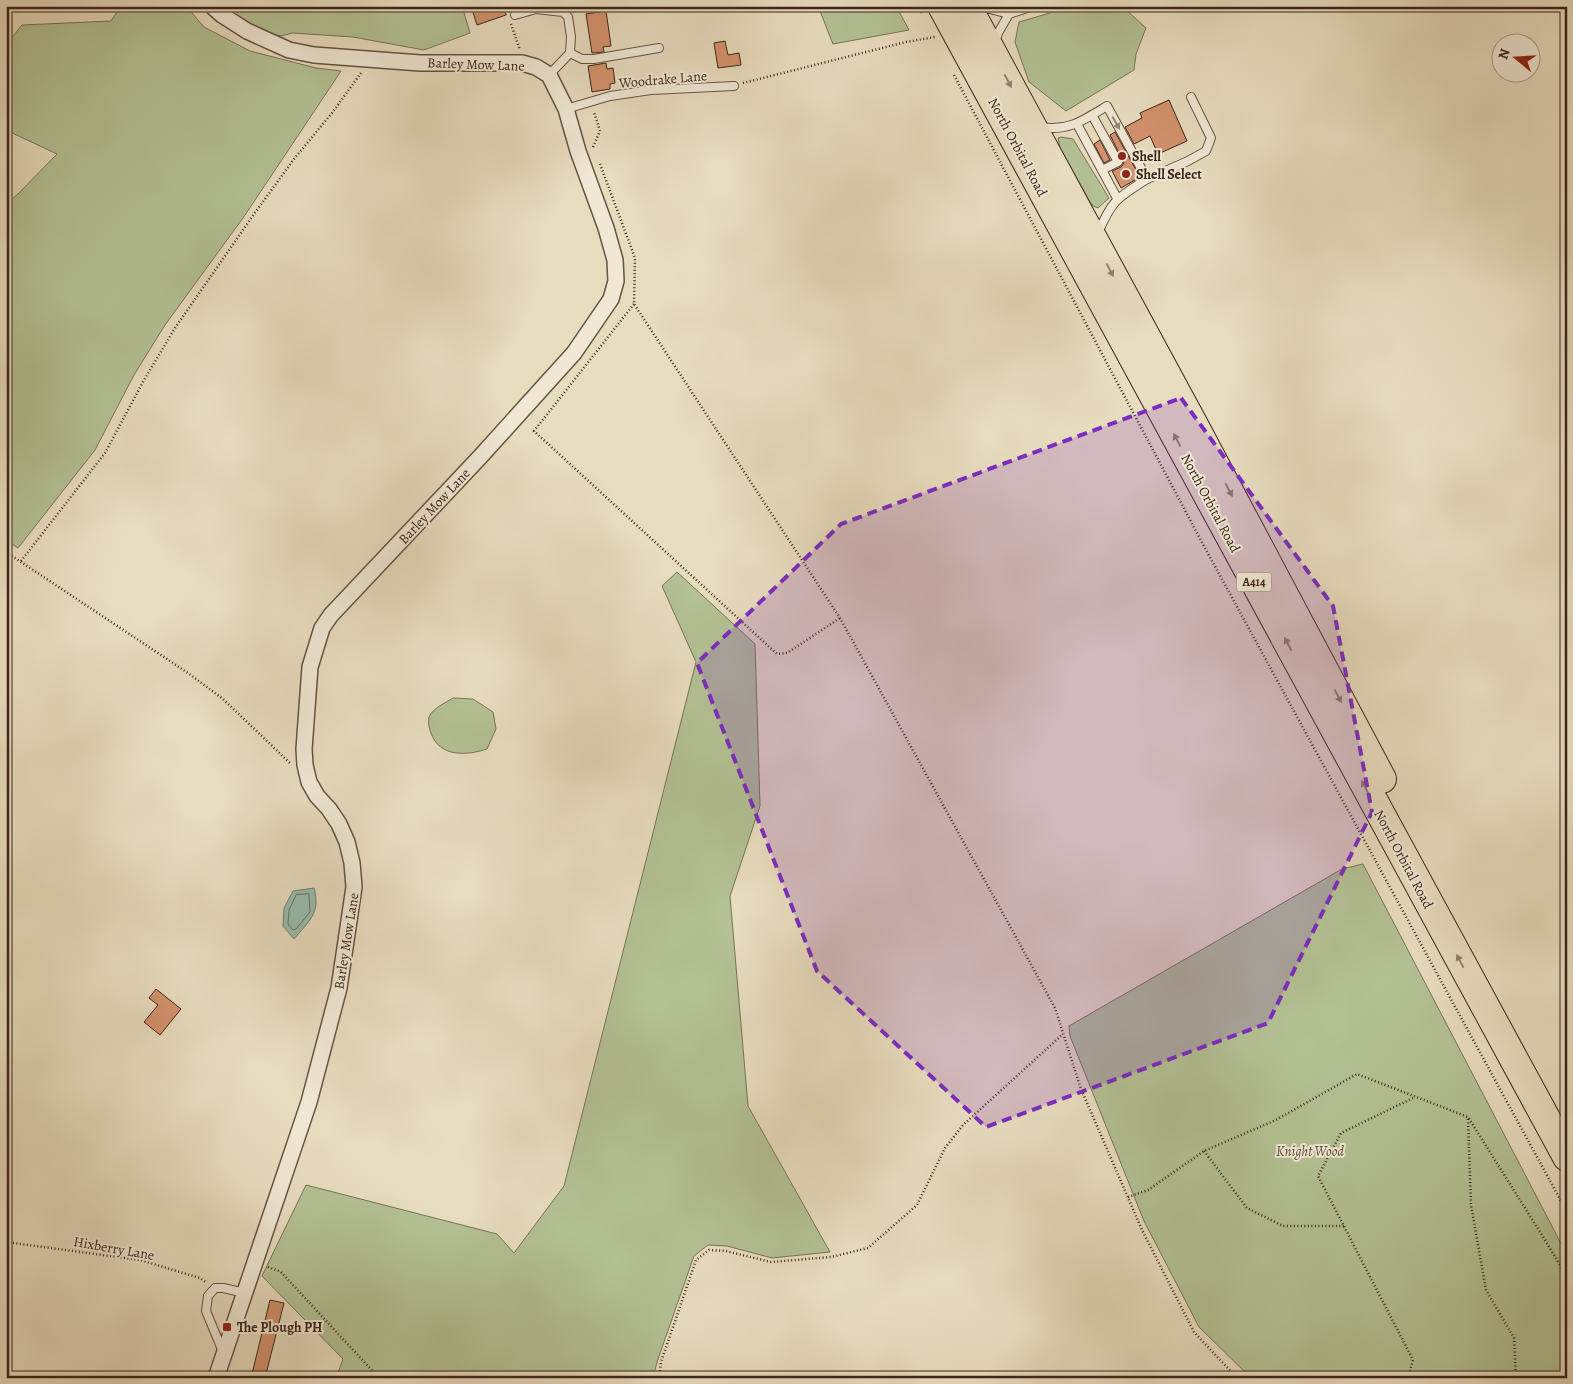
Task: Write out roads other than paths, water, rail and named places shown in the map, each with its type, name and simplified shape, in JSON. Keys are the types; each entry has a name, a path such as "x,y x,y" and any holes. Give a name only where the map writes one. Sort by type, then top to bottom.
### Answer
{"highway":[{"name":"North Orbital Road","path":"967,6 1095,241 1527,1050 1567,1121"},
{"name":"North Orbital Road","path":"933,19 1567,1157"}],"street":[{"name":"Barley Mow Lane","path":"212,6 222,15 247,31 288,50 314,55 420,63 522,63 536,67 549,76 566,109 578,151 606,228 615,260 616,281 611,299 574,353 480,457 331,615 322,628 316,643 310,667 304,726 305,765 308,782 339,824 347,842 352,863 354,887 339,988 309,1102 246,1294 216,1378"}],"lane":[{"path":"978,6 1009,14 1033,6"},
{"path":"516,15 536,9 563,12 568,17 572,37 570,53 549,76"},
{"path":"992,52 998,32 1009,14"},
{"path":"570,53 582,59 594,60 659,48"},
{"name":"Woodrake Lane","path":"566,109 610,96 651,90 734,86"},
{"path":"1095,241 1108,211 1117,198 1147,179 1206,151 1211,138 1191,97"},
{"path":"1031,125 1048,128 1077,124 1107,106 1147,179"},
{"path":"1092,115 1118,162"},
{"path":"1077,124 1117,198"},
{"path":"1102,170 1133,154"},
{"path":"224,1354 206,1311 208,1296 215,1288 224,1288 246,1294"}],"water":[{"path":"314,888 316,897 315,910 309,922 294,939 283,926 284,908 293,891"}],"place":[{"name":"Shell","path":"1122,156"},
{"name":"Shell Select","path":"1126,174"},
{"name":"The Plough PH","path":"227,1327"}],"park label":[{"name":"Knight Wood","path":"1310,1151"}]}
